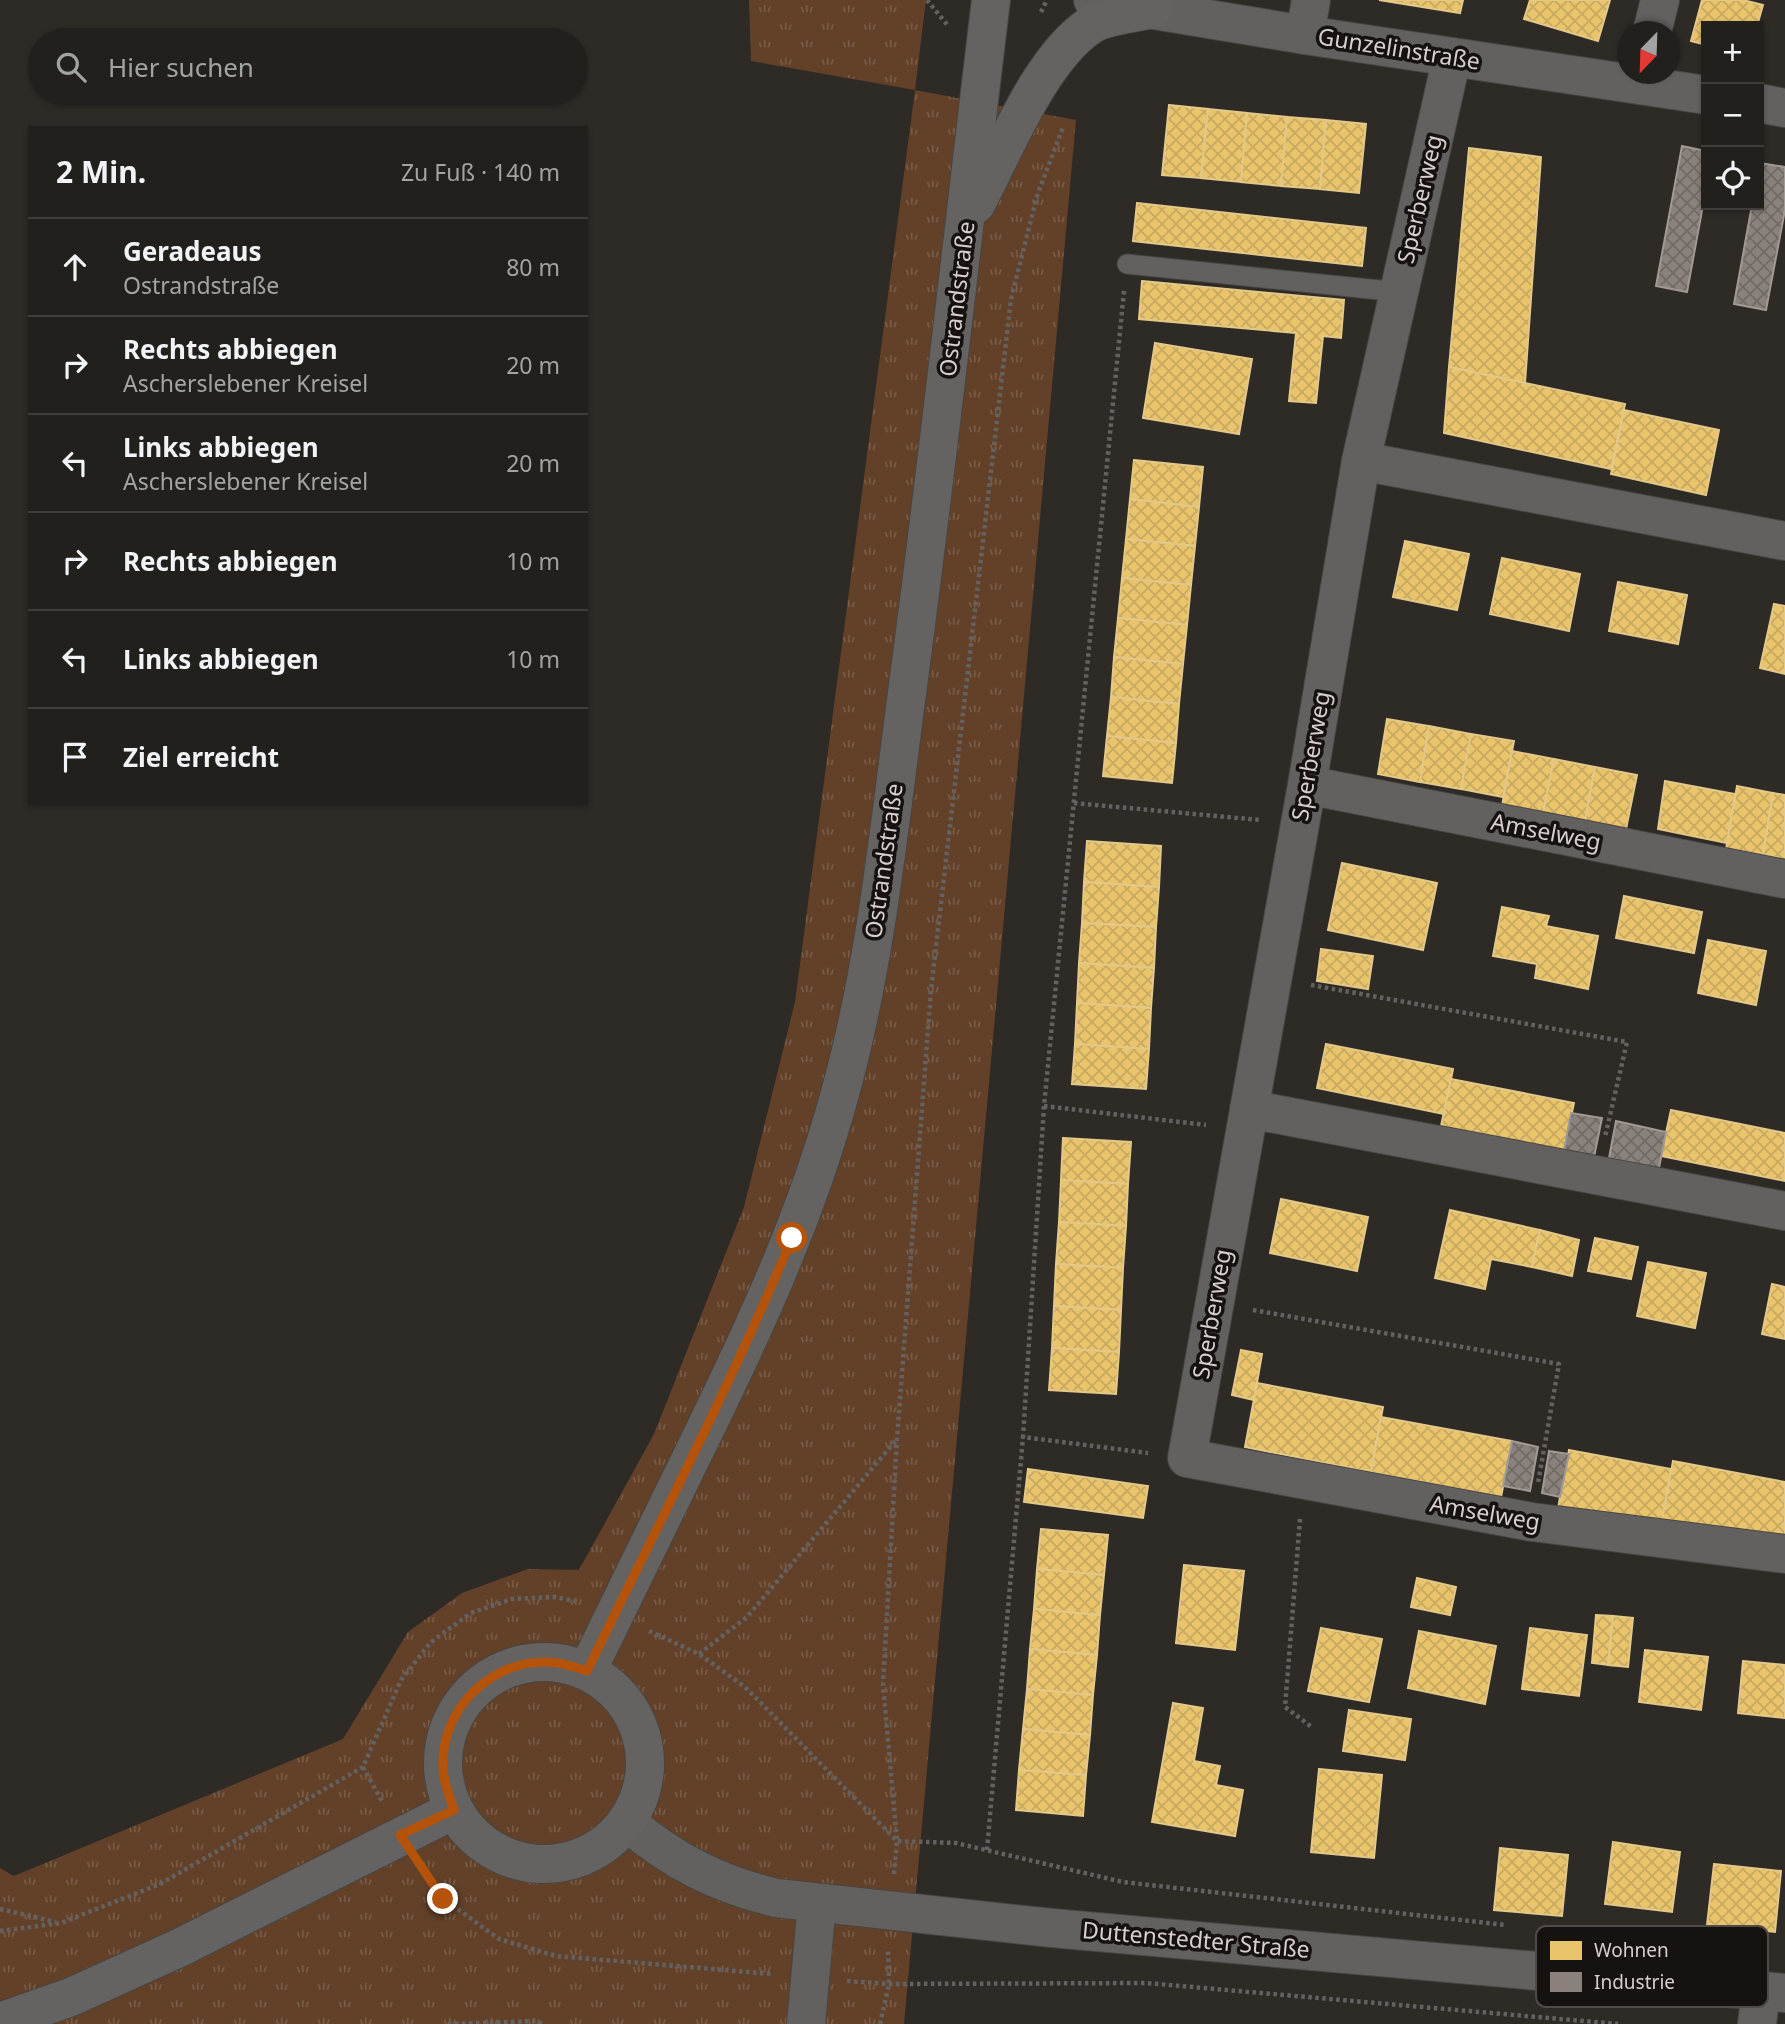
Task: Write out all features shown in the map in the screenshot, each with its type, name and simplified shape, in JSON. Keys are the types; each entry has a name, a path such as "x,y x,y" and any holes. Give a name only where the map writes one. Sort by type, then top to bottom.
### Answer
{"main road":[{"name":"Ostrandstraße","path":"587,1671 764,1306 801,1214 839,1097 860,1011 877,924 966,224 991,0"},
{"path":"966,224 1039,83 1063,49 1093,23 1153,9"},
{"path":"546,1662 567,1664 587,1671 606,1682 635,1716 646,1759 644,1782 638,1803 611,1839 592,1852 571,1861 549,1864 504,1856 467,1829 454,1810 444,1780 443,1749 449,1728 470,1693 486,1679 505,1669 525,1663 546,1662"},
{"path":"0,2022 71,1997 179,1948 454,1810"}],"street":[{"name":"Gunzelinstraße","path":"1093,0 1153,9 1308,17 1452,57 1617,75"},
{"path":"1655,21 1660,0"},
{"name":"Sperberweg","path":"1187,1458 1307,785 1361,461 1452,57"},
{"name":"Gunzelinstraße","path":"1665,84 1701,93"},
{"path":"1764,104 1785,108"},
{"path":"1361,461 1785,541"},
{"name":"Amselweg","path":"1307,785 1785,878"},
{"path":"1247,1119 1597,1174 1785,1211"},
{"name":"Amselweg","path":"1187,1458 1532,1522 1785,1554"},
{"name":"Duttenstedter Straße","path":"626,1822 679,1862 710,1878 764,1895 817,1903 1536,1979"},
{"path":"806,2024 817,1903"}],"lane":[{"path":"1127,264 1399,292"}],"path":[{"path":"927,0 951,29"},
{"path":"1063,126 1037,196 1011,299 931,990 897,1439 883,1684 897,1841 956,1843 1124,1882 1506,1925"},
{"path":"987,1850 1023,1437 1044,1107 1127,264"},
{"path":"1073,803 1299,824"},
{"path":"1272,978 1627,1042 1597,1174"},
{"path":"1044,1107 1247,1119"},
{"path":"1213,1303 1559,1364 1532,1522"},
{"path":"1023,1437 1187,1458"},
{"path":"699,1654 747,1618 897,1439"},
{"path":"1303,1481 1285,1707 1313,1728"},
{"path":"0,1931 61,1923 160,1884 363,1767 400,1835 443,1899 499,1939 556,1956 889,1984 1146,1983 1618,2024"},
{"path":"0,1909 61,1923"},
{"path":"448,2024 536,2021 543,2024"}],"green space":[{"path":"749,0 926,0 915,90 751,61"},
{"path":"915,90 1076,120 904,2024 0,2024 0,1868 14,1876 343,1739 408,1632 462,1593 528,1569 579,1570 654,1434 744,1207 795,1002"}],"building: Wohnen":[{"path":"1379,0 1463,0 1460,13"},
{"path":"1530,0 1610,0 1598,41 1524,19"},
{"path":"1702,0 1743,0 1763,5 1758,21 1701,21 1701,44 1691,41"},
{"path":"1169,105 1208,109 1201,178 1162,175"},
{"path":"1208,109 1247,113 1241,182 1201,178"},
{"path":"1247,113 1287,117 1281,186 1241,182"},
{"path":"1287,117 1326,120 1320,189 1281,186"},
{"path":"1326,120 1366,124 1359,193 1320,189"},
{"path":"1469,148 1541,157 1525,383 1449,367"},
{"path":"1137,203 1366,228 1362,266 1133,241"},
{"path":"1142,281 1344,300 1341,338 1323,336 1316,403 1289,401 1296,333 1139,319"},
{"path":"1155,343 1252,359 1239,434 1143,418"},
{"path":"1449,367 1625,404 1611,469 1444,433"},
{"path":"1624,410 1719,430 1706,495 1611,474"},
{"path":"1134,460 1203,467 1199,507 1130,499"},
{"path":"1130,499 1199,507 1195,546 1126,539"},
{"path":"1126,539 1195,546 1191,585 1122,578"},
{"path":"1405,541 1469,554 1457,610 1393,597"},
{"path":"1502,558 1580,574 1569,631 1490,614"},
{"path":"1122,578 1191,585 1187,625 1118,618"},
{"path":"1618,582 1687,595 1678,644 1609,631"},
{"path":"1774,604 1785,606 1785,674 1760,668"},
{"path":"1118,618 1187,625 1183,664 1114,657"},
{"path":"1114,657 1183,664 1179,704 1111,697"},
{"path":"1111,697 1179,704 1176,743 1107,736"},
{"path":"1387,719 1429,726 1420,782 1378,774"},
{"path":"1429,726 1471,734 1461,789 1420,782"},
{"path":"1471,734 1514,741 1503,797 1461,789"},
{"path":"1107,736 1176,743 1172,783 1103,776"},
{"path":"1512,751 1554,759 1543,814 1502,806"},
{"path":"1554,759 1595,767 1585,821 1543,814"},
{"path":"1595,767 1637,775 1626,829 1585,821"},
{"path":"1665,781 1735,794 1727,843 1658,829"},
{"path":"1737,786 1773,793 1763,855 1726,849"},
{"path":"1773,793 1785,795 1785,859 1763,855"},
{"path":"1087,841 1161,846 1159,887 1084,882"},
{"path":"1342,863 1437,883 1423,950 1328,930"},
{"path":"1084,882 1159,887 1156,927 1082,923"},
{"path":"1624,896 1702,912 1694,953 1616,938"},
{"path":"1502,907 1549,916 1546,926 1598,936 1588,989 1535,978 1537,964 1493,956"},
{"path":"1082,923 1156,927 1154,968 1079,963"},
{"path":"1708,940 1766,951 1756,1005 1698,993"},
{"path":"1321,949 1373,956 1368,989 1317,981"},
{"path":"1079,963 1154,968 1151,1008 1077,1003"},
{"path":"1077,1003 1151,1008 1149,1049 1075,1044"},
{"path":"1075,1044 1149,1049 1146,1089 1072,1084"},
{"path":"1326,1044 1453,1069 1444,1114 1317,1088"},
{"path":"1451,1079 1574,1103 1564,1150 1441,1126"},
{"path":"1671,1110 1785,1133 1785,1181 1661,1156"},
{"path":"1063,1138 1131,1142 1128,1184 1061,1180"},
{"path":"1061,1180 1128,1184 1126,1226 1059,1222"},
{"path":"1281,1199 1368,1217 1357,1271 1270,1253"},
{"path":"1450,1210 1540,1230 1532,1267 1491,1259 1485,1289 1435,1278"},
{"path":"1059,1222 1126,1226 1123,1268 1056,1264"},
{"path":"1540,1230 1579,1240 1572,1276 1532,1267"},
{"path":"1595,1238 1638,1247 1631,1279 1588,1271"},
{"path":"1648,1262 1706,1273 1695,1328 1637,1316"},
{"path":"1056,1264 1123,1268 1121,1310 1054,1306"},
{"path":"1772,1284 1785,1287 1785,1339 1762,1334"},
{"path":"1054,1306 1121,1310 1119,1352 1052,1348"},
{"path":"1052,1348 1119,1352 1116,1394 1049,1390"},
{"path":"1241,1350 1262,1354 1254,1400 1232,1395"},
{"path":"1257,1383 1383,1407 1371,1472 1245,1447"},
{"path":"1381,1417 1512,1441 1501,1497 1371,1472"},
{"path":"1569,1450 1671,1469 1661,1528 1558,1508"},
{"path":"1673,1461 1785,1482 1785,1543 1662,1520"},
{"path":"1028,1469 1148,1486 1143,1518 1024,1502"},
{"path":"1041,1529 1108,1535 1104,1575 1037,1569"},
{"path":"1184,1565 1244,1571 1235,1650 1176,1643"},
{"path":"1037,1569 1104,1575 1100,1615 1034,1609"},
{"path":"1417,1578 1456,1587 1450,1615 1411,1607"},
{"path":"1034,1609 1100,1615 1097,1655 1030,1649"},
{"path":"1596,1615 1613,1616 1608,1665 1592,1663"},
{"path":"1613,1616 1633,1618 1628,1667 1608,1665"},
{"path":"1321,1628 1382,1639 1369,1702 1308,1691"},
{"path":"1530,1628 1587,1635 1579,1696 1522,1689"},
{"path":"1419,1631 1496,1646 1485,1704 1408,1688"},
{"path":"1030,1649 1097,1655 1093,1695 1027,1689"},
{"path":"1645,1650 1708,1657 1701,1710 1639,1702"},
{"path":"1743,1661 1785,1665 1785,1718 1738,1713"},
{"path":"1027,1689 1093,1695 1090,1735 1023,1729"},
{"path":"1173,1703 1203,1708 1194,1761 1220,1766 1216,1785 1243,1790 1235,1836 1152,1822"},
{"path":"1349,1710 1411,1719 1405,1760 1343,1751"},
{"path":"1023,1729 1090,1735 1086,1775 1019,1770"},
{"path":"1319,1769 1382,1775 1374,1858 1311,1852"},
{"path":"1019,1770 1086,1775 1083,1816 1016,1810"},
{"path":"1613,1842 1680,1852 1672,1912 1605,1904"},
{"path":"1500,1848 1568,1855 1562,1916 1494,1910"},
{"path":"1714,1864 1781,1871 1775,1932 1768,1931 1768,1926 1707,1925"}],"building: Industrie":[{"path":"1682,146 1701,150 1702,210 1687,292 1656,286"},
{"path":"1764,164 1785,167 1785,210 1766,310 1734,304 1751,210 1764,210"},
{"path":"1571,1113 1602,1118 1594,1157 1564,1150"},
{"path":"1616,1121 1666,1132 1659,1168 1609,1158"},
{"path":"1512,1441 1538,1447 1530,1491 1503,1486"},
{"path":"1549,1451 1569,1454 1560,1497 1542,1493"}],"route":[{"path":"443,1899 400,1835 454,1810 446,1790 443,1749 458,1709 470,1693 486,1679 525,1663 567,1664 587,1671 733,1374 792,1238"}]}
